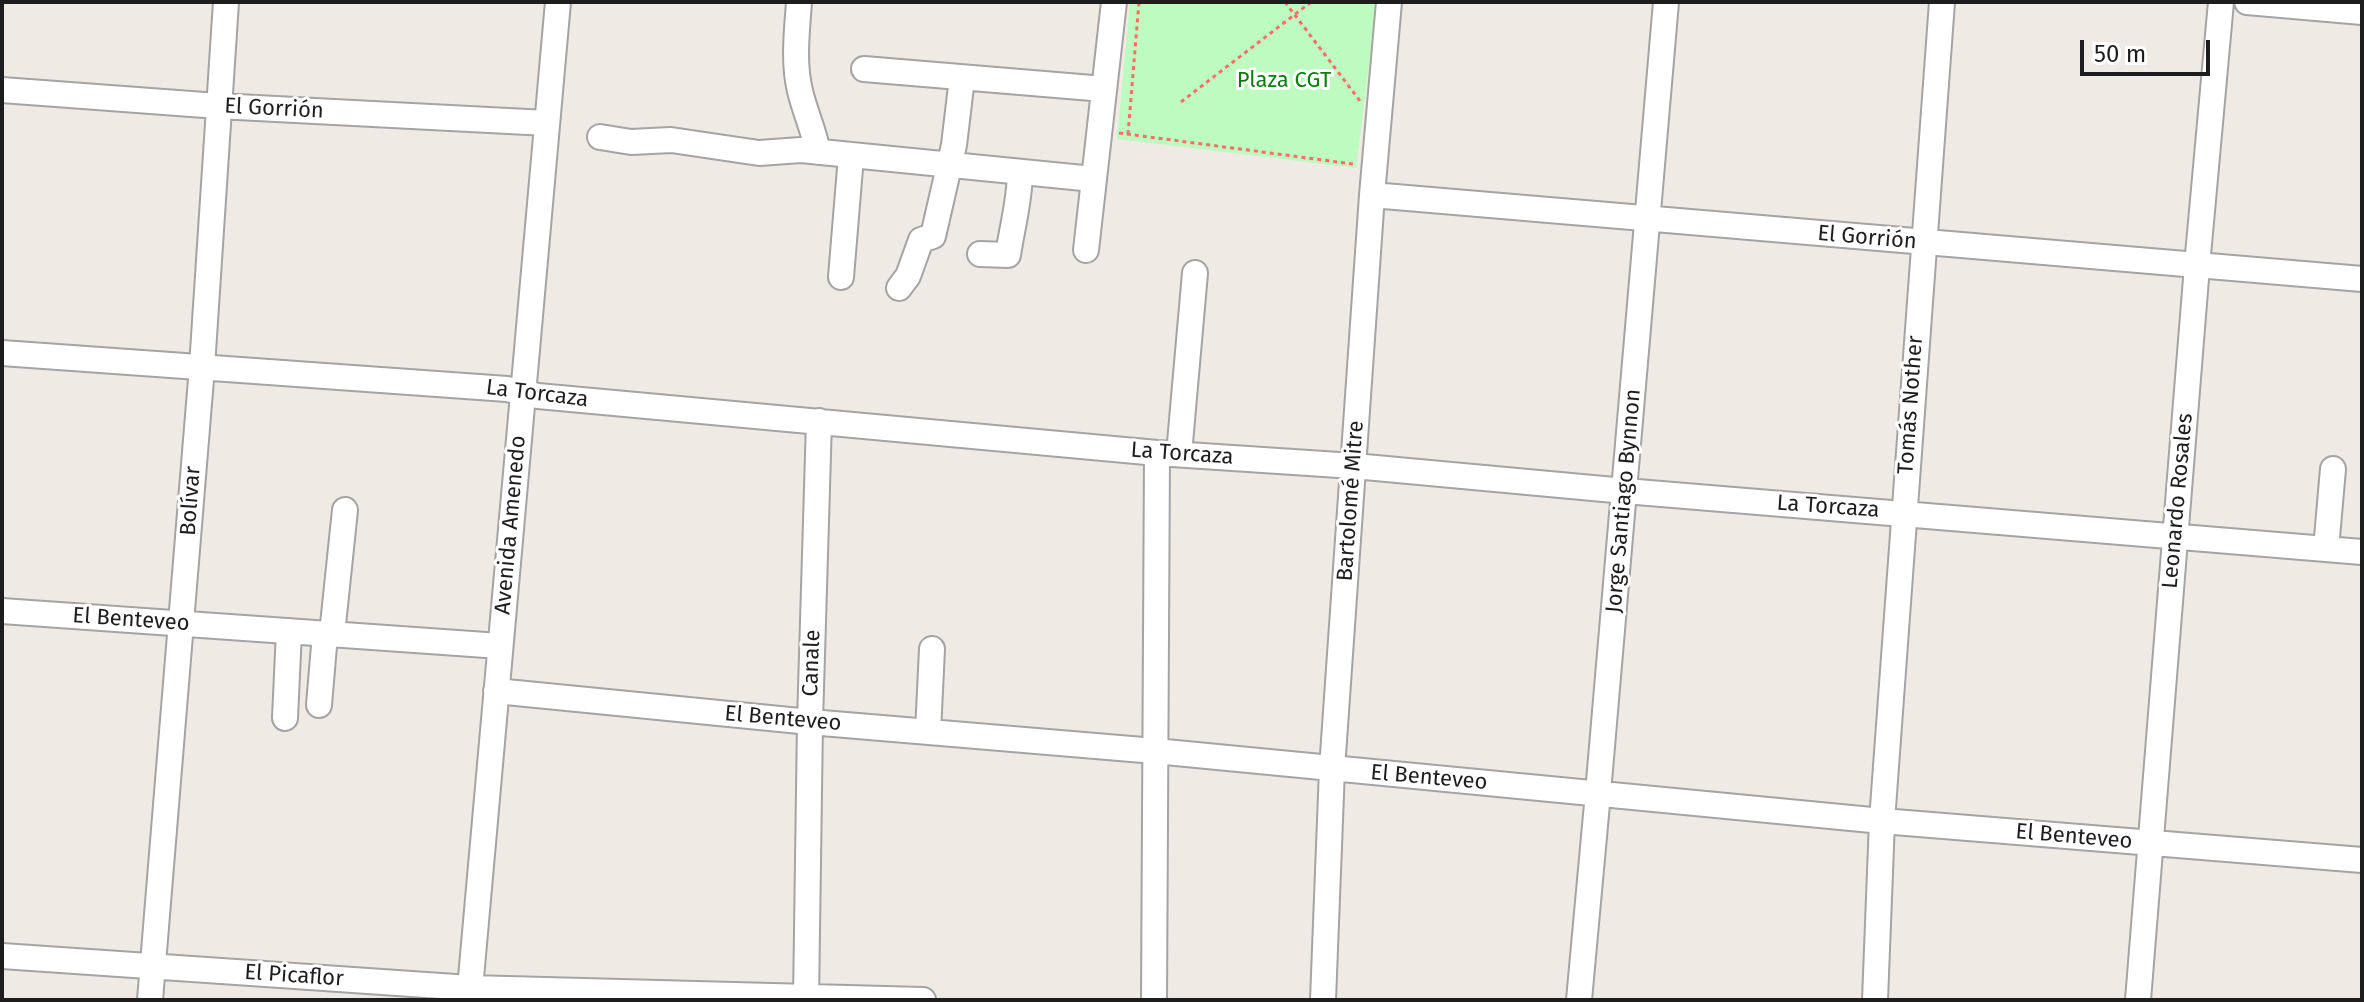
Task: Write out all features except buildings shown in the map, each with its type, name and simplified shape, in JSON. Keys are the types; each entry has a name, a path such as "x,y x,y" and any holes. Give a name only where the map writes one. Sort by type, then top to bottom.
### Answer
{"street":[{"name":"Bolívar","path":"150,1000 202,367 226,2"},
{"name":"Avenida Amenedo","path":"470,994 558,2"},
{"path":"799,2 797,72 818,152"},
{"path":"1086,250 1114,2"},
{"name":"Bartolomé Mitre","path":"1323,1000 1332,769 1374,166 1389,2"},
{"name":"Jorge Santiago Bynnon","path":"1579,1000 1666,2"},
{"name":"Tomás Nother","path":"1875,1000 1882,821 1942,2"},
{"name":"Leonardo Rosales","path":"2138,1000 2221,2"},
{"path":"2247,2 2362,12"},
{"path":"864,69 1104,89"},
{"path":"899,288 908,276 921,240 933,236 950,165 962,78"},
{"name":"El Gorrión","path":"2,90 218,106 547,123"},
{"path":"600,137 631,142 671,140 759,153 801,150 1093,179"},
{"path":"841,277 851,156"},
{"path":"980,254 1008,255 1020,172"},
{"name":"El Gorrión","path":"1372,195 2362,279"},
{"path":"1154,1000 1155,751 1168,453 1195,273"},
{"name":"La Torcaza","path":"2,353 507,389 1168,453 1354,466 2362,552"},
{"name":"Canale","path":"806,999 819,421"},
{"path":"2326,549 2333,469"},
{"path":"319,705 345,510"},
{"name":"El Benteveo","path":"2,611 500,646"},
{"path":"285,718 289,631"},
{"path":"928,732 932,649"},
{"name":"El Benteveo","path":"496,691 1882,821 2362,860"},
{"name":"El Picaflor","path":"2,956 153,965 470,994 923,1000"}],"path":[{"path":"1128,135 1139,2"},
{"path":"1285,2 1361,103"},
{"path":"1181,102 1311,2"},
{"path":"1099,131 1374,166"}],"green space":[{"name":"Plaza CGT","path":"1130,2 1377,2 1356,168 1117,139"}]}
